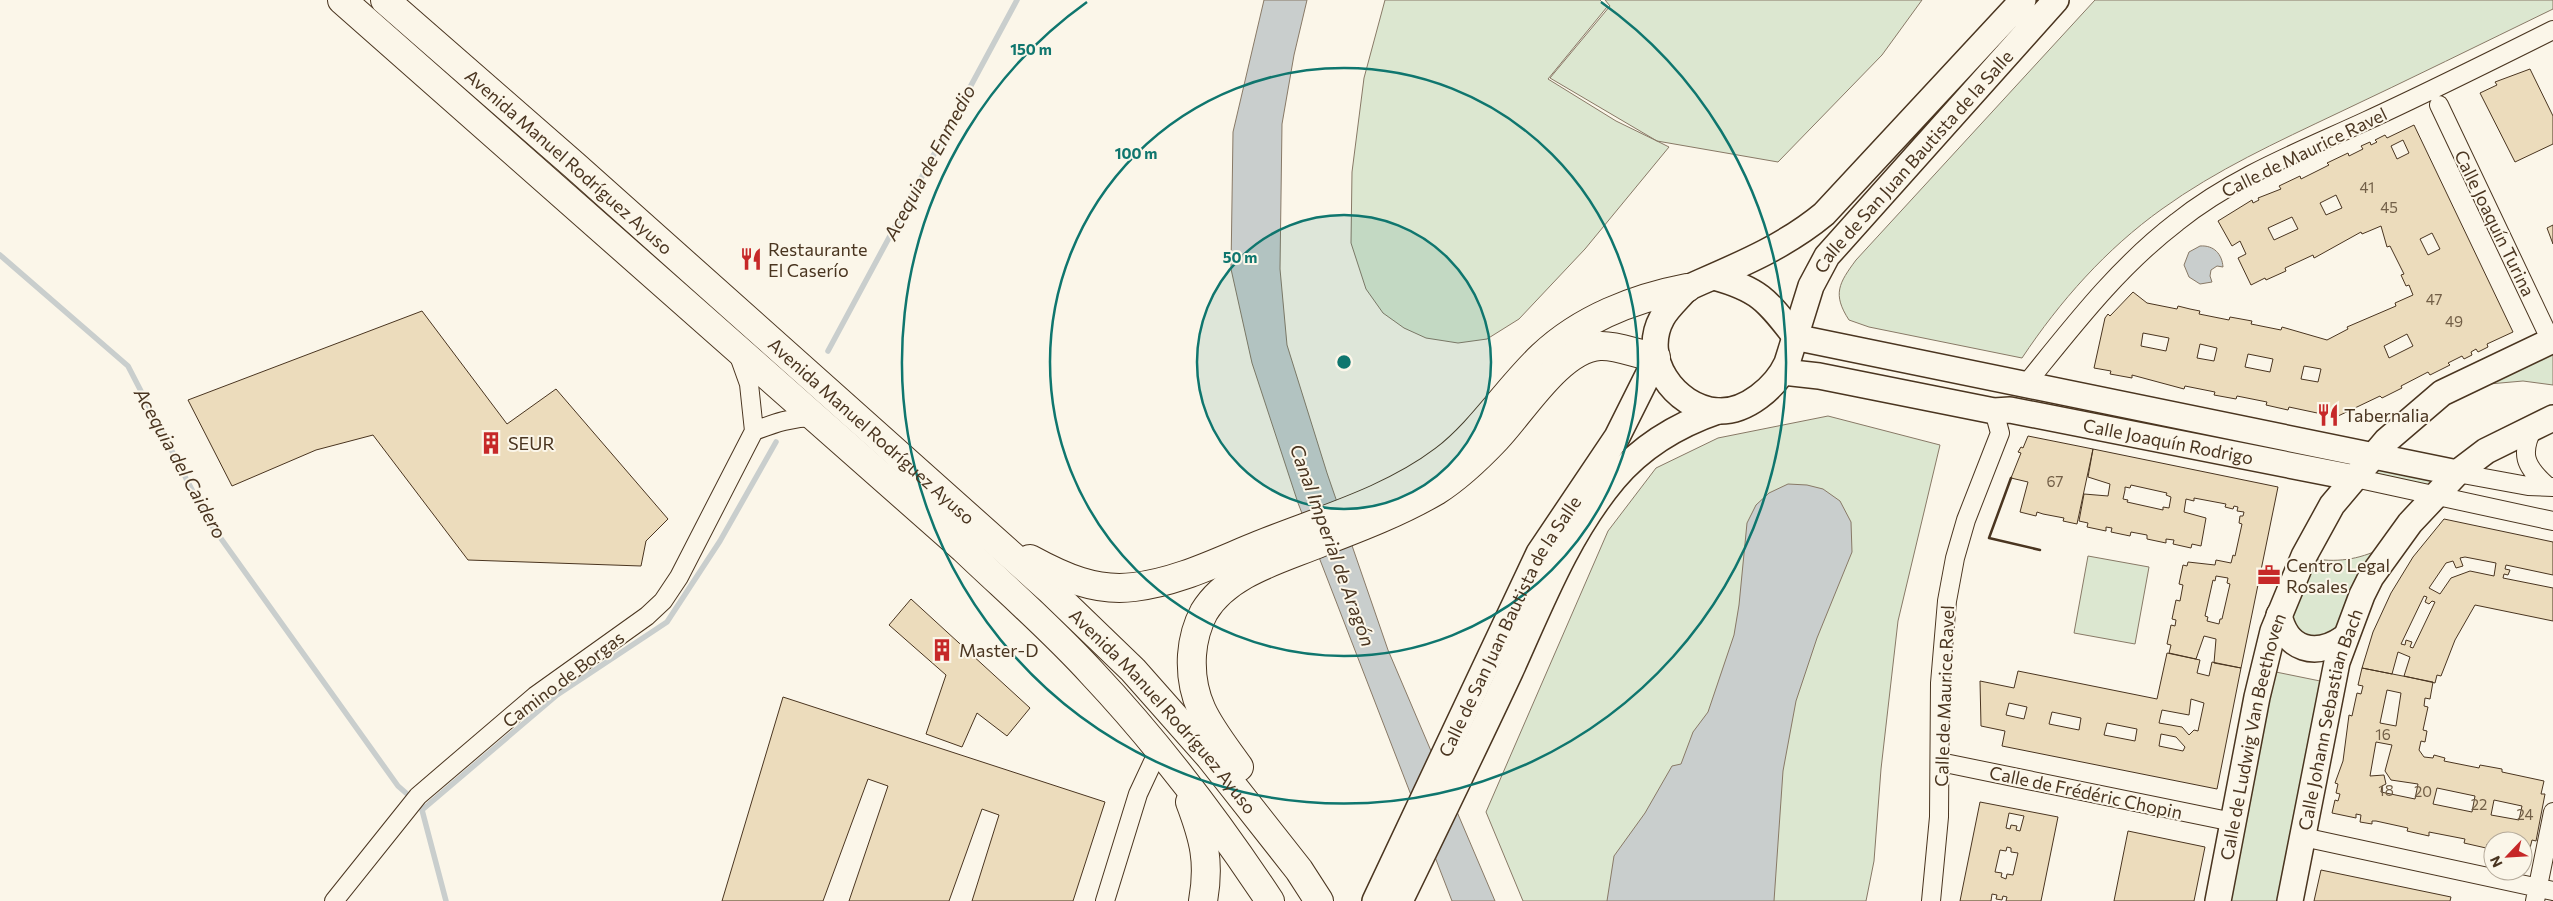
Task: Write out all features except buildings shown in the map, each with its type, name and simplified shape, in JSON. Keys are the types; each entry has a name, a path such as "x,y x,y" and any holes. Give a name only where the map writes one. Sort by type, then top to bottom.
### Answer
{"highway":[{"name":"Avenida Manuel Rodríguez Ayuso","path":"342,0 964,548 1054,634 1092,672 1159,749 1234,846 1270,901"},
{"name":"Avenida Manuel Rodríguez Ayuso","path":"385,0 1002,545 1133,670 1210,757 1299,870 1319,901"},
{"path":"1432,481 1444,460 1472,436 1535,364 1568,335 1596,318 1622,307 1687,288"},
{"path":"1002,545 1060,575 1085,584 1110,588 1158,583 1261,556 1388,516 1432,481 1470,465 1495,440 1553,373 1571,356 1591,347 1602,346 1647,362"},
{"path":"1261,556 1242,576 1220,592 1204,612 1197,629 1193,648 1194,692 1214,730 1266,810 1299,870"},
{"path":"1180,775 1204,842 1207,875 1203,901"}],"street":[{"name":"Calle de San Juan Bautista de la Salle","path":"1714,277 1783,244 1805,230 1824,214 2023,0"},
{"name":"Calle de San Juan Bautista de la Salle","path":"1794,336 1815,277 1839,240 2056,0"},
{"name":"Calle de Maurice Ravel","path":"2026,384 2082,312 2112,279 2178,221 2212,196 2263,168 2405,103 2553,30"},
{"name":"Calle Joaquín Turina","path":"2438,105 2552,341"},
{"path":"1714,277 1746,286 1758,294 1794,336 1783,372 1770,387 1754,399 1736,407 1718,411 1700,406 1680,395 1647,362 1663,317 1687,288 1714,277"},
{"name":"Calle Joaquín Rodrigo","path":"1794,336 2457,473 2528,486 2550,486"},
{"name":"Calle de Ludwig Van Beethoven","path":"2218,901 2259,689 2279,615 2310,542 2332,505 2373,456 2409,420 2442,394 2552,341"},
{"path":"733,344 744,365 749,384 754,431 796,417 815,417"},
{"name":"Calle de San Juan Bautista de la Salle","path":"1375,901 1549,559 1617,436 1647,362"},
{"name":"Calle Joaquín Rodrigo","path":"1783,372 1819,376 1994,410 2010,410 2435,494 2480,507 2553,521"},
{"name":"Calle de Maurice Ravel","path":"1931,901 1939,817 1942,646 1947,601 1955,558 1966,520 2000,433 1994,410"},
{"name":"Calle de San Juan Bautista de la Salle","path":"1400,901 1549,559 1591,510 1615,478 1640,453 1674,429 1718,411"},
{"name":"Calle Joaquín Rodrigo","path":"2543,423 2526,444 2527,460 2533,472 2550,486"},
{"name":"Calle Johann Sebastian Bach","path":"2290,901 2335,669 2344,638 2372,577 2387,554 2435,494 2457,473 2486,451 2543,423"},
{"name":"Camino de Borgas","path":"334,901 407,807 418,796 535,696 647,616 663,601 679,577 754,431"},
{"path":"2279,615 2286,635 2302,647 2326,648 2344,638"},
{"path":"1105,901 1138,794 1159,749"},
{"name":"Calle de Frédéric Chopin","path":"1940,762 2233,822"},
{"path":"2303,837 2542,893 2553,812"}],"green space":[{"path":"1385,0 1600,0 1607,7 1548,79 1616,121 1669,147 1585,249 1519,319 1487,339 1458,343 1426,338 1404,328 1383,313 1366,289 1351,243 1352,172 1364,78"},
{"path":"1605,0 1922,0 1882,55 1778,162 1657,141 1550,78 1610,6"},
{"path":"2095,0 2553,0 2553,9 2270,146 2225,169 2183,195 2141,225 2085,277 2052,316 2022,358 1869,327 1849,320 1839,296 1845,275 1856,260"},
{"path":"2553,347 2553,385 2523,381 2489,384"},
{"path":"1828,416 1940,445 1898,621 1881,769 1874,861 1866,901 1523,901 1486,812 1608,531 1656,468 1718,438"},
{"path":"2376,466 2441,476 2433,486 2368,475"},
{"path":"2383,548 2338,634 2297,638 2288,607 2309,558 2338,560 2356,558"},
{"path":"2088,556 2149,567 2135,644 2074,633"},
{"path":"2271,671 2325,682 2281,901 2225,901"}],"water":[{"name":"Canal Imperial de Aragón","path":"1264,0 1307,0 1294,55 1282,124 1280,269 1287,345 1327,473 1388,650 1495,901 1452,901 1298,503 1252,363 1231,269 1233,132"},
{"path":"2200,246 2209,247 2216,251 2221,258 2223,267 2217,266 2211,270 2212,282 2200,284 2189,277 2184,265 2189,252"},
{"path":"1788,484 1807,485 1823,489 1840,501 1851,522 1852,552 1817,638 1796,701 1783,771 1774,901 1607,901 1614,856 1645,813 1672,766 1681,764 1693,732 1708,712 1734,635 1739,605 1747,523 1756,505 1769,493"}],"waterway":[{"name":"Acequia de Enmedio","path":"828,351 1017,0"},
{"name":"Acequia del Caidero","path":"0,255 128,366 207,519 398,786 406,793"},
{"path":"446,901 422,810 557,695 667,622 720,541 776,442"}],"wall":[{"path":"2011,478 1989,538 2040,550"}],"place":[{"name":"Restaurante El Caserío","path":"751,259"},
{"name":"Tabernalia","path":"2328,415"},
{"name":"SEUR","path":"491,443"},
{"name":"Centro Legal Rosales","path":"2269,575"},
{"name":"Master-D","path":"942,650"}]}
